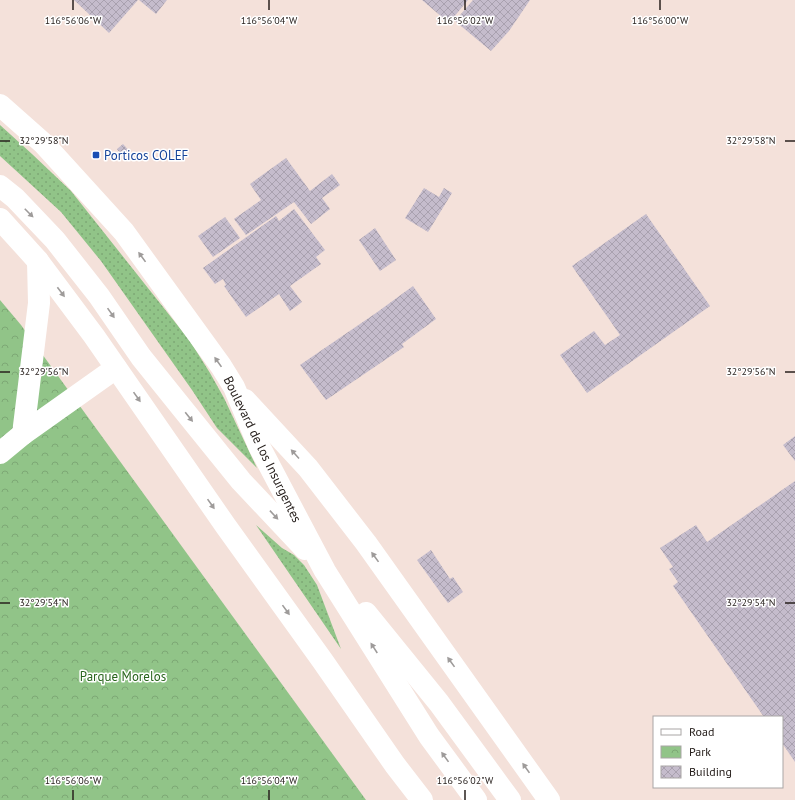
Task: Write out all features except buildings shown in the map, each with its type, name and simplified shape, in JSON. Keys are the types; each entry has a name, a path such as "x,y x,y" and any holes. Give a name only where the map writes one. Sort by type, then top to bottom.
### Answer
{"main road":[{"name":"Boulevard de los Insurgentes","path":"0,105 44,144 124,232 221,366 234,388 259,446 325,571 429,736 476,800"},
{"path":"0,186 14,198 55,240 99,296 141,357 241,480 325,571 370,617 439,703 510,800"},
{"path":"0,219 38,261 94,336 225,525 395,765 422,800"},
{"path":"23,434 39,303 38,261"},
{"path":"0,453 23,434 116,368"},
{"path":"234,388 308,468 342,512 549,800"},
{"path":"241,480 260,479 264,475 266,470 259,446"},
{"path":"395,765 414,800"}],"green space":[{"path":"0,125 71,191 190,341 224,398 257,468 217,428 101,261 61,212 0,156"},
{"name":"Parque Morelos","path":"0,300 21,325 366,800 0,800"},
{"path":"256,525 282,548 294,555 304,565 317,585 341,649"}],"place":[{"name":"Porticos COLEF","path":"96,155"}]}
